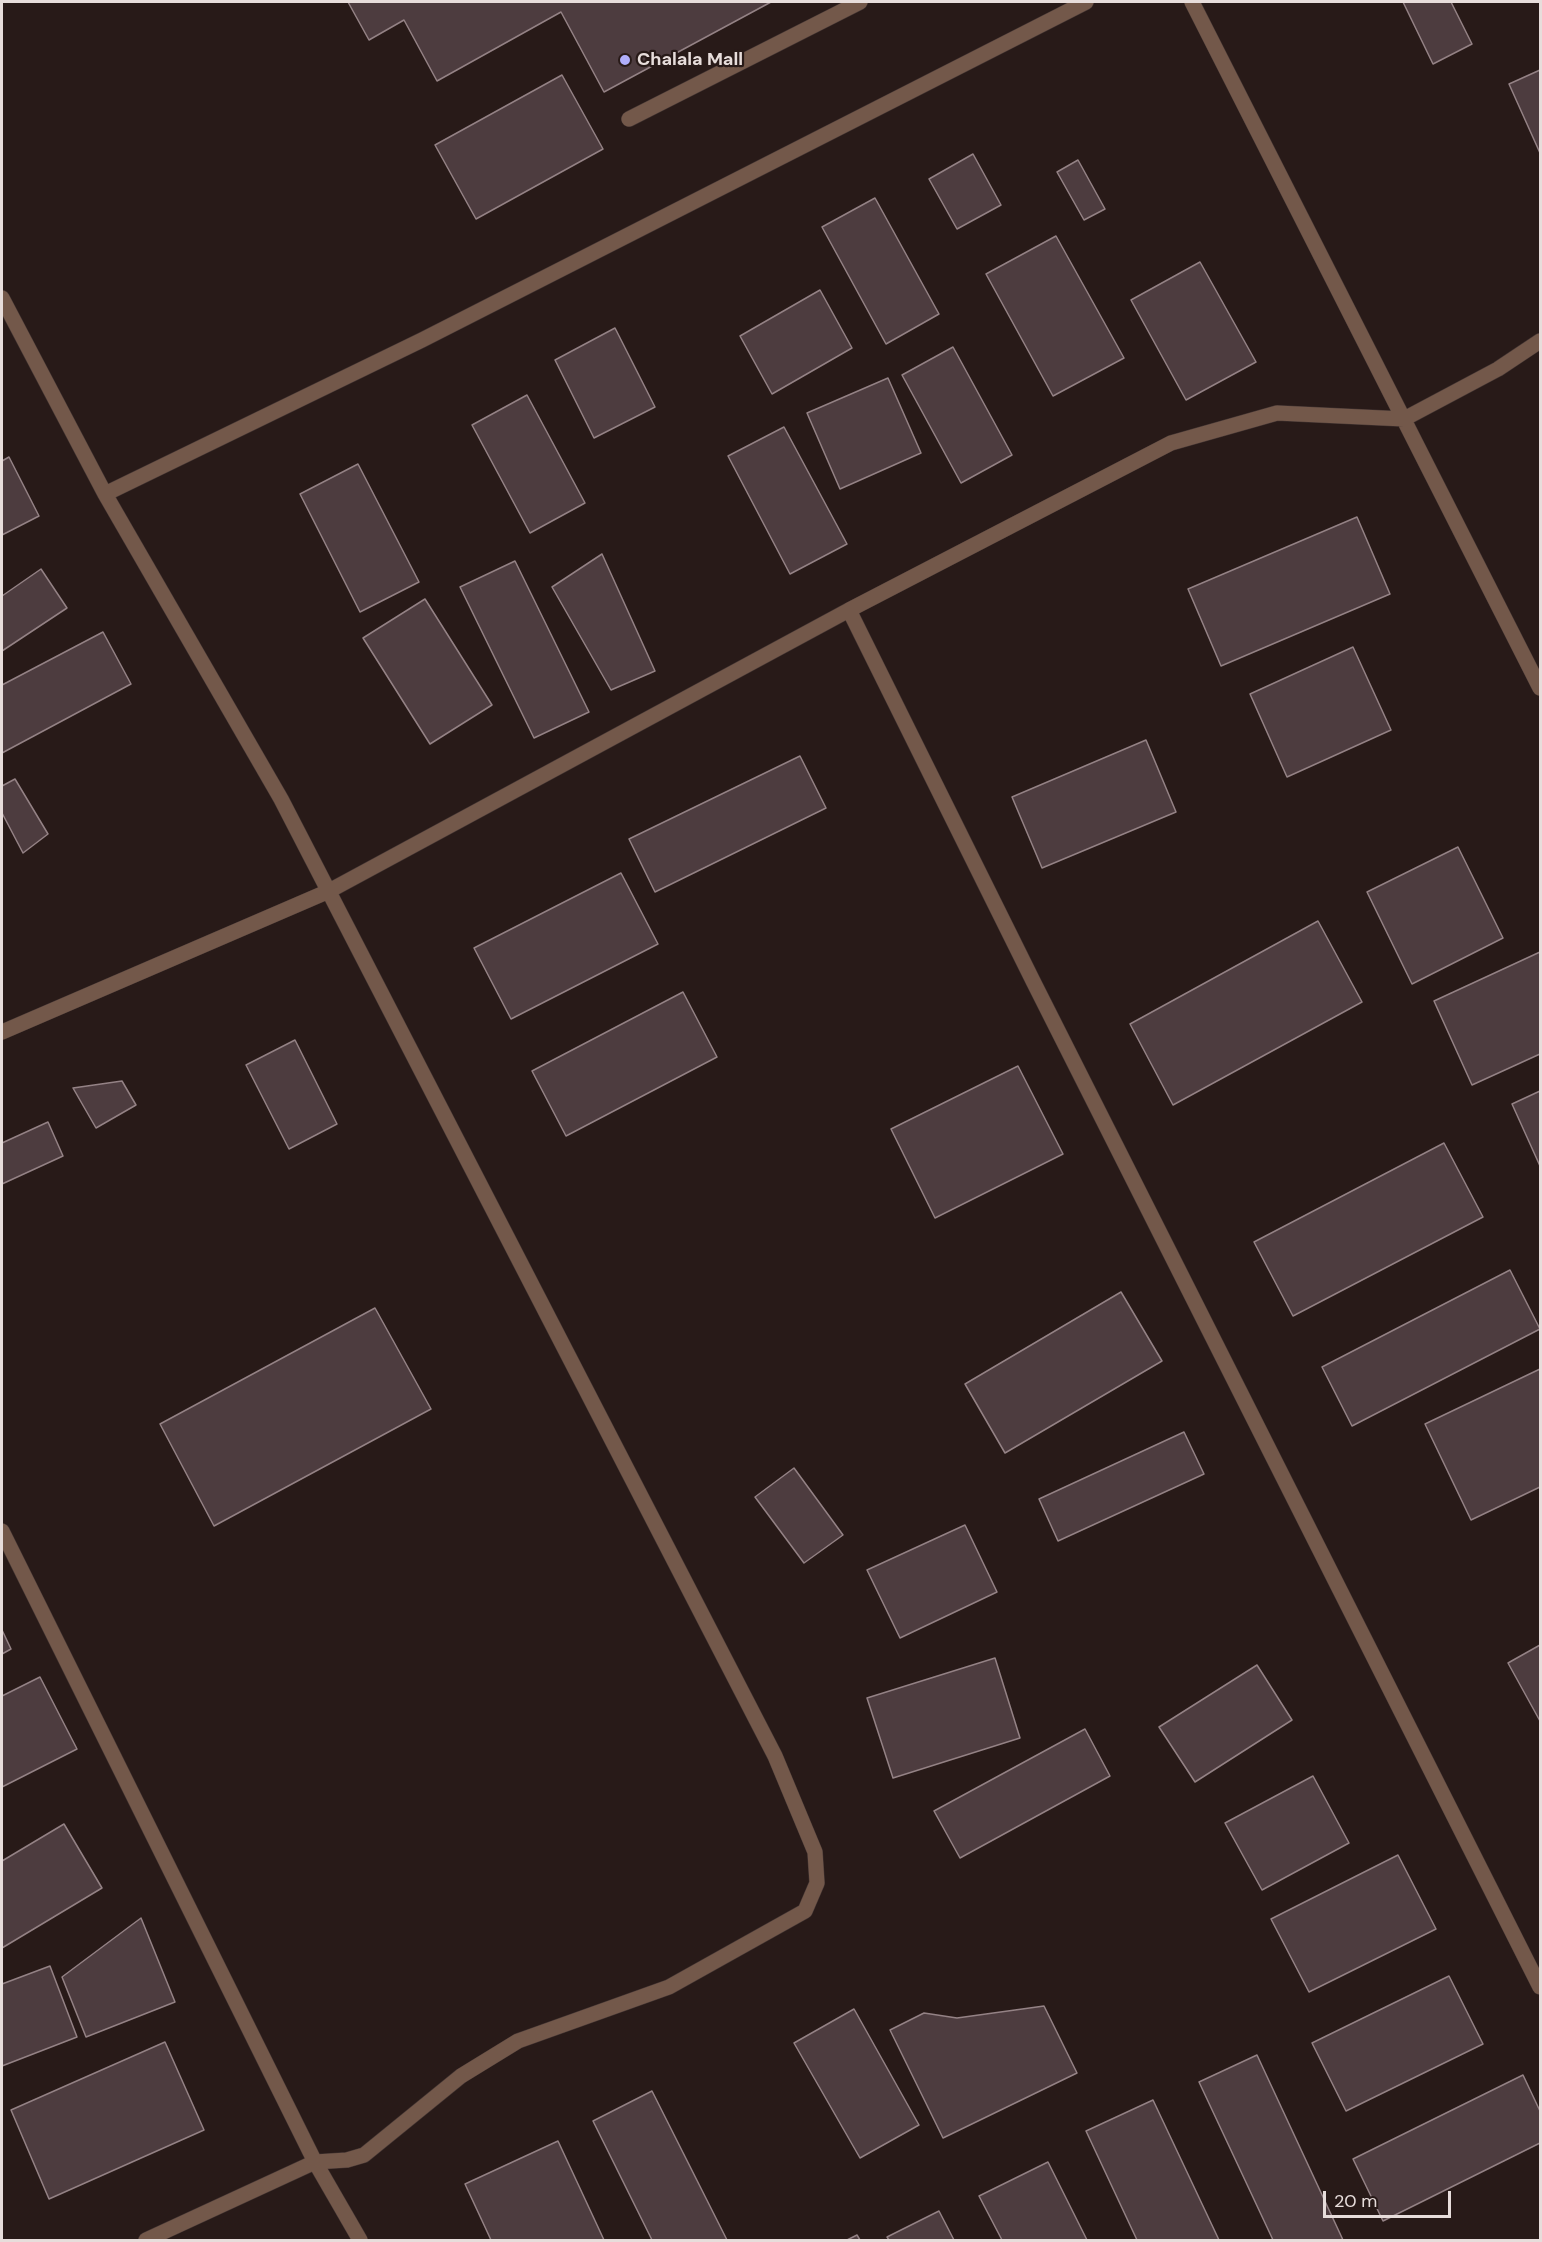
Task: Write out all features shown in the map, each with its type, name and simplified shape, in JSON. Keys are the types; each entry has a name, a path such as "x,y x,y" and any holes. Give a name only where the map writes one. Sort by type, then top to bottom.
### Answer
{"street":[{"path":"629,119 860,2"},
{"path":"105,494 422,340 1086,2"},
{"path":"1192,2 1540,688"},
{"path":"2,298 105,494 281,799 775,1756 815,1852 817,1883 806,1911 669,1987 518,2041 461,2076 364,2155 347,2160 315,2162 146,2241"},
{"path":"2,1032 329,891 849,610 1171,443 1277,413 1404,418 1498,369 1540,341"},
{"path":"849,610 1028,971 1540,1988"},
{"path":"2,1531 315,2162 360,2241"}],"building":[{"name":"Chalala Mall","path":"348,2 771,2 604,92 561,12 437,81 404,20 369,40"},
{"path":"1403,2 1451,2 1472,44 1433,64"},
{"path":"1540,70 1540,153 1509,84"},
{"path":"562,75 603,149 476,219 435,145"},
{"path":"973,154 1001,205 957,229 929,179"},
{"path":"1078,160 1105,209 1084,220 1057,172"},
{"path":"875,198 939,314 886,344 822,227"},
{"path":"1056,236 1124,358 1053,396 986,274"},
{"path":"1200,262 1256,362 1186,400 1131,300"},
{"path":"820,290 852,348 772,394 740,336"},
{"path":"615,328 655,407 594,438 555,360"},
{"path":"953,347 1012,455 961,483 902,375"},
{"path":"888,378 921,453 840,489 807,413"},
{"path":"527,395 585,503 530,533 472,425"},
{"path":"784,427 847,544 790,574 728,456"},
{"path":"9,457 39,516 2,535 2,461"},
{"path":"358,464 419,582 360,612 300,494"},
{"path":"1357,517 1390,594 1221,666 1188,589"},
{"path":"602,554 655,671 611,690 552,587"},
{"path":"515,561 589,712 534,738 460,587"},
{"path":"41,569 67,608 2,651 2,596"},
{"path":"425,599 492,705 430,744 363,638"},
{"path":"103,632 131,684 2,753 2,685"},
{"path":"1353,647 1391,730 1287,777 1250,694"},
{"path":"1146,740 1176,812 1042,868 1012,797"},
{"path":"800,756 826,808 655,892 629,839"},
{"path":"15,779 48,834 23,853 2,813 2,786"},
{"path":"1458,847 1503,938 1412,984 1367,892"},
{"path":"621,873 658,944 511,1019 474,948"},
{"path":"1318,921 1362,1002 1173,1105 1130,1024"},
{"path":"1540,952 1540,1054 1472,1085 1434,1001"},
{"path":"683,992 717,1057 566,1136 532,1071"},
{"path":"295,1040 337,1124 289,1149 246,1065"},
{"path":"1018,1066 1063,1154 935,1218 891,1129"},
{"path":"122,1081 136,1105 96,1128 73,1088"},
{"path":"1540,1091 1540,1166 1512,1104"},
{"path":"48,1122 63,1156 2,1184 2,1143"},
{"path":"1444,1143 1483,1217 1293,1316 1254,1242"},
{"path":"1510,1270 1540,1329 1352,1426 1322,1367"},
{"path":"1121,1292 1162,1361 1005,1453 965,1384"},
{"path":"375,1308 431,1409 214,1526 160,1424"},
{"path":"1540,1369 1540,1487 1471,1520 1425,1424"},
{"path":"1184,1432 1204,1474 1058,1541 1039,1499"},
{"path":"794,1468 843,1535 804,1563 755,1497"},
{"path":"965,1525 997,1592 900,1638 867,1570"},
{"path":"2,1630 11,1649 2,1654"},
{"path":"1540,1645 1540,1721 1508,1663"},
{"path":"995,1658 1020,1738 893,1778 867,1698"},
{"path":"1257,1665 1292,1720 1195,1782 1159,1727"},
{"path":"40,1677 77,1749 2,1787 2,1696"},
{"path":"1085,1729 1110,1776 960,1858 934,1811"},
{"path":"1313,1776 1349,1843 1262,1890 1225,1823"},
{"path":"64,1824 102,1888 2,1948 2,1861"},
{"path":"1398,1855 1436,1929 1309,1992 1271,1919"},
{"path":"141,1918 175,2002 86,2037 62,1977"},
{"path":"50,1966 77,2037 2,2066 2,1984"},
{"path":"1449,1976 1483,2044 1346,2111 1312,2043"},
{"path":"1044,2006 1077,2073 943,2138 890,2030 924,2013 957,2018"},
{"path":"854,2009 919,2125 860,2158 794,2043"},
{"path":"165,2042 204,2130 49,2199 11,2110"},
{"path":"1257,2055 1343,2240 1273,2240 1199,2082"},
{"path":"1523,2075 1540,2111 1540,2143 1383,2221 1353,2159"},
{"path":"652,2091 727,2240 652,2240 593,2121"},
{"path":"1153,2100 1219,2240 1137,2240 1086,2131"},
{"path":"558,2141 604,2240 491,2240 465,2184"},
{"path":"1048,2162 1087,2240 1002,2240 979,2196"},
{"path":"939,2211 954,2240 889,2240 887,2237"},
{"path":"857,2235 860,2240 847,2240"}],"place":[{"name":"Chalala Mall","path":"625,60"}]}
